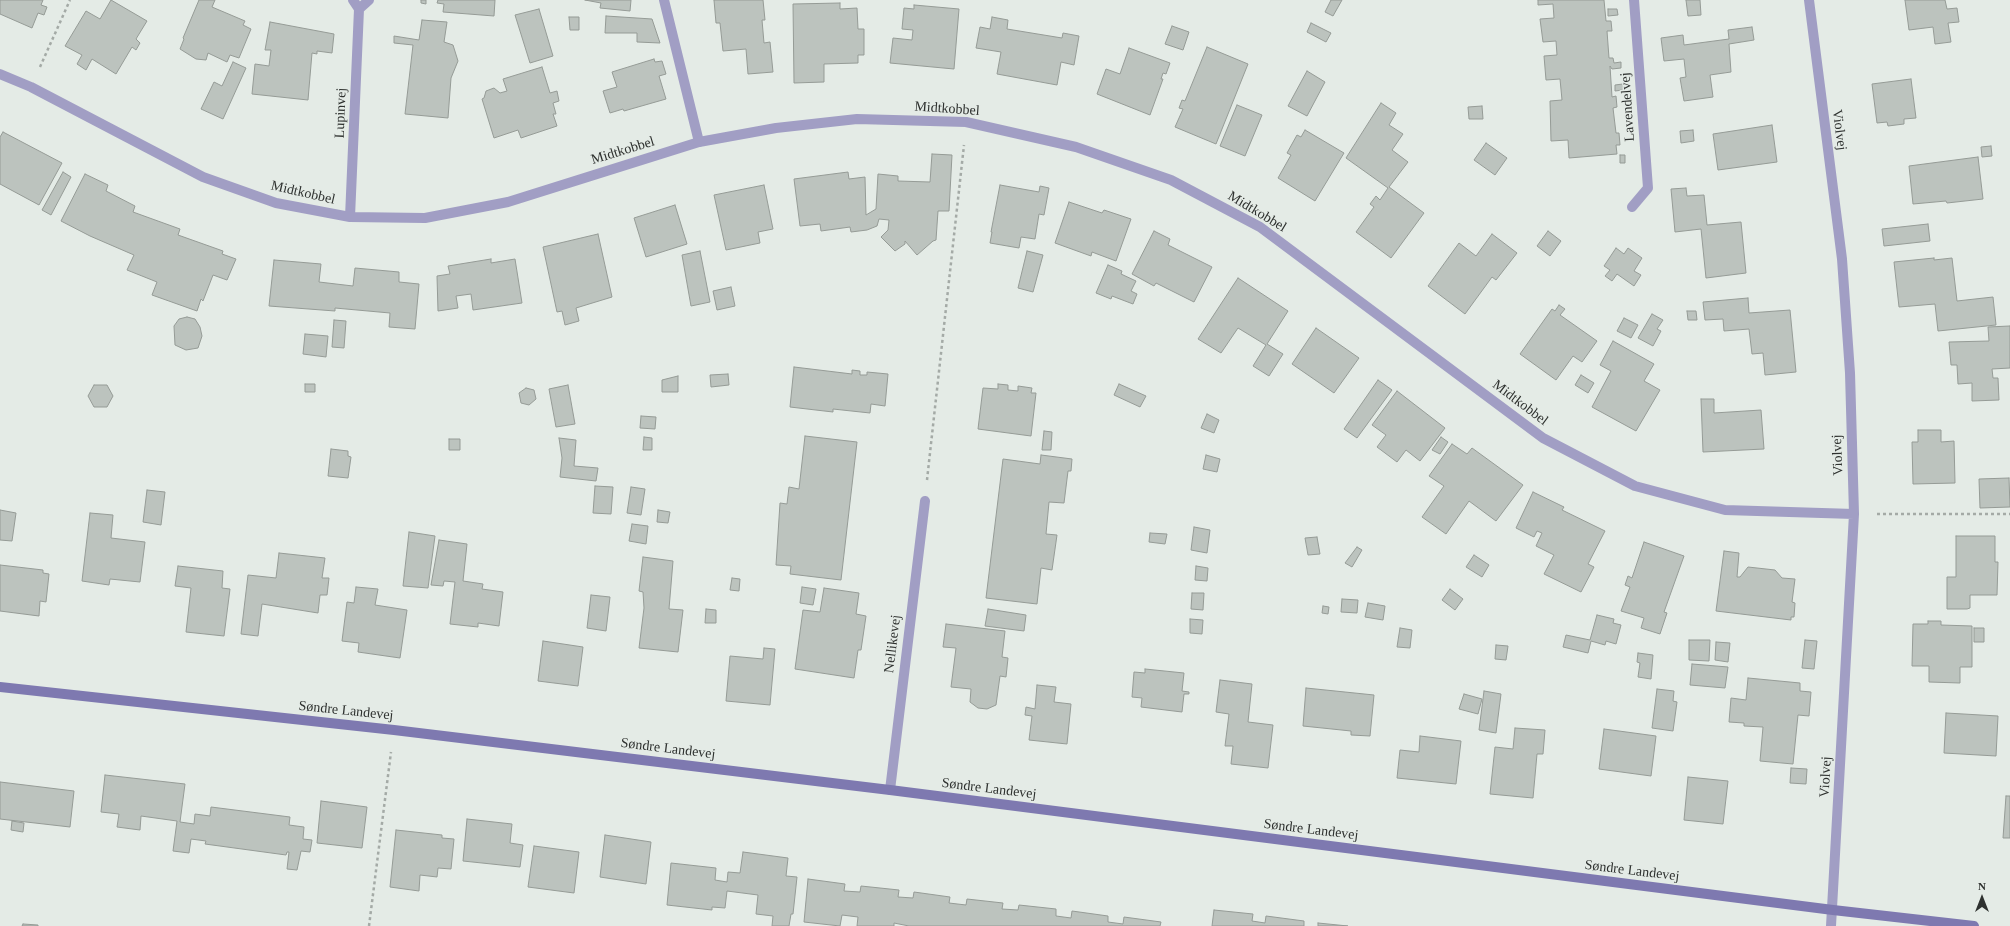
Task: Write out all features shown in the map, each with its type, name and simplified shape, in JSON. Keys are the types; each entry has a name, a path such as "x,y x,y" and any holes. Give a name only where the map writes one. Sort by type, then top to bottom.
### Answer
{"street":[{"path":"353,0 359,10 369,0"},
{"path":"664,0 699,142"},
{"name":"Lavendelvej","path":"1632,207 1648,188 1634,0"},
{"name":"Violvej","path":"1809,0 1842,259 1850,373 1854,514 1831,926"},
{"name":"Lupinvej","path":"350,217 359,10"},
{"name":"Midtkobbel","path":"0,74 31,87 203,177 276,203 350,217 425,218 508,202 699,142 776,128 857,119 966,122 1076,147 1171,180 1260,227 1543,438 1635,486 1725,510 1854,514"},
{"name":"Nellikevej","path":"890,790 925,501"},
{"name":"Søndre Landevej","path":"0,687 394,730 890,790 1833,910 1974,926"}],"path":[{"path":"31,87 70,0"},
{"path":"925,501 966,122"},
{"path":"1854,514 2010,514"},
{"path":"369,926 394,730"}],"building":[{"path":"0,0 43,0 41,5 47,7 44,15 38,13 32,28 0,14"},
{"path":"111,0 147,21 136,39 140,43 136,50 132,47 116,74 92,59 86,70 77,64 82,55 65,46 86,11 100,19"},
{"path":"199,0 215,0 212,7 245,21 243,25 251,29 239,58 230,55 227,62 208,53 206,60 196,59 180,49"},
{"path":"421,0 426,0 426,4 421,3"},
{"path":"438,0 495,0 494,16 443,12 444,4 437,3"},
{"path":"585,0 631,0 630,11 600,8 601,3"},
{"path":"714,0 763,0 765,20 762,20 764,43 770,42 773,72 748,74 746,49 723,51 720,23 716,23"},
{"path":"1331,0 1342,0 1333,16 1325,12"},
{"path":"1538,0 1604,0 1606,21 1611,21 1612,31 1607,31 1609,58 1613,58 1614,63 1621,62 1621,68 1612,69 1610,66 1612,97 1616,96 1617,107 1613,108 1616,133 1619,133 1620,145 1616,145 1617,154 1569,158 1568,140 1551,141 1550,101 1562,100 1560,79 1546,80 1544,56 1557,55 1556,41 1543,42 1540,19 1554,18 1553,4 1538,5"},
{"path":"1686,0 1700,0 1701,15 1688,16"},
{"path":"1905,0 1945,0 1947,9 1957,8 1959,22 1948,23 1951,42 1935,44 1933,27 1909,30"},
{"path":"840,3 840,9 857,8 858,29 864,29 864,55 858,55 858,63 824,64 824,82 794,83 793,4"},
{"path":"914,5 959,9 954,69 890,63 893,38 912,40 913,30 902,29 904,8 914,9"},
{"path":"539,9 553,56 530,63 515,15"},
{"path":"1608,9 1617,9 1618,15 1608,16"},
{"path":"606,16 652,19 660,43 637,42 637,33 605,33"},
{"path":"569,17 579,17 579,30 570,30"},
{"path":"992,17 1008,20 1007,29 1062,38 1063,33 1079,36 1074,65 1061,62 1057,85 997,74 1001,52 976,48 980,27 990,29"},
{"path":"422,20 447,22 444,42 453,45 458,61 451,78 448,118 405,114 413,45 394,43 394,36 419,40"},
{"path":"270,22 334,34 332,53 317,51 317,54 312,53 308,100 252,94 255,64 269,66 271,50 265,50"},
{"path":"1311,23 1331,33 1326,42 1307,32"},
{"path":"1172,26 1189,32 1183,50 1165,44"},
{"path":"1752,27 1754,40 1729,44 1731,72 1710,75 1713,97 1684,101 1680,78 1686,77 1684,59 1664,61 1661,38 1683,35 1684,45 1729,39 1728,30"},
{"path":"1207,47 1248,64 1216,144 1175,127 1183,109 1179,108 1182,100 1185,101"},
{"path":"1129,48 1170,63 1166,74 1163,73 1161,79 1163,79 1150,115 1097,94 1106,69 1120,74"},
{"path":"654,59 655,62 662,61 666,74 659,76 666,99 624,111 623,109 610,113 603,91 617,87 612,72"},
{"path":"233,62 246,68 223,119 201,109 214,82 222,86"},
{"path":"542,67 550,93 557,91 559,101 553,103 556,114 553,114 557,126 521,138 518,130 494,138 482,99 484,98 486,91 494,88 500,93 507,91 503,79"},
{"path":"1307,71 1325,82 1307,116 1288,106"},
{"path":"1911,79 1916,118 1904,119 1904,124 1888,126 1887,122 1877,123 1872,84"},
{"path":"1623,84 1623,90 1615,91 1615,85"},
{"path":"1381,103 1396,113 1389,125 1403,134 1392,150 1408,162 1389,187 1424,213 1391,258 1356,232 1374,207 1370,204 1376,196 1380,200 1388,188 1346,158"},
{"path":"1237,105 1262,115 1245,156 1220,146"},
{"path":"1482,106 1483,119 1469,119 1468,107"},
{"path":"1772,125 1777,162 1718,170 1713,134"},
{"path":"1305,130 1344,153 1315,201 1278,178 1291,155 1287,153 1297,135 1301,137"},
{"path":"1693,130 1694,141 1681,143 1680,131"},
{"path":"3,132 62,163 39,205 0,184 0,137"},
{"path":"1486,143 1507,158 1495,175 1474,160"},
{"path":"1991,146 1992,156 1982,157 1981,147"},
{"path":"932,154 952,155 949,211 938,211 936,240 917,255 905,241 905,244 895,251 881,237 888,230 889,220 879,219 877,226 867,230 851,232 850,227 821,231 820,224 800,226 794,179 848,172 849,179 865,177 866,215 876,209 878,174 898,176 898,181 930,182"},
{"path":"1620,155 1625,155 1625,163 1620,163"},
{"path":"1978,157 1983,199 1947,203 1946,201 1913,204 1909,166"},
{"path":"63,172 71,177 51,215 42,210"},
{"path":"85,174 108,185 106,191 135,206 133,212 180,229 178,235 223,251 222,254 236,259 227,280 213,275 203,301 201,299 197,311 152,295 157,282 127,270 134,255 90,236 61,221"},
{"path":"764,185 773,229 758,232 760,243 726,250 714,195"},
{"path":"1000,185 1039,192 1040,186 1049,188 1044,215 1039,214 1035,239 1021,237 1019,248 990,243"},
{"path":"1686,188 1687,196 1704,195 1707,225 1741,222 1746,273 1706,278 1701,229 1675,232 1671,189"},
{"path":"1069,202 1102,213 1104,210 1131,219 1116,261 1092,252 1091,256 1055,243"},
{"path":"675,205 687,244 646,257 634,218"},
{"path":"1928,224 1930,241 1884,246 1882,229"},
{"path":"1154,231 1170,239 1168,245 1212,267 1194,302 1156,283 1154,286 1132,274"},
{"path":"1548,231 1561,241 1550,256 1537,246"},
{"path":"598,234 612,297 576,308 579,321 565,325 562,311 557,312 543,247"},
{"path":"1492,234 1517,253 1496,280 1492,277 1465,314 1428,286 1459,243 1476,256"},
{"path":"1616,248 1624,254 1628,248 1642,258 1634,271 1641,275 1634,286 1617,274 1612,281 1605,276 1610,270 1604,266"},
{"path":"700,251 710,302 691,306 682,255"},
{"path":"1027,251 1043,255 1033,292 1018,288"},
{"path":"1934,258 1934,260 1952,258 1957,301 1993,297 1996,325 1938,331 1935,304 1899,307 1894,262"},
{"path":"491,259 491,263 515,259 522,303 473,310 471,294 456,296 458,308 438,311 437,276 450,274 448,266"},
{"path":"274,260 321,264 319,282 353,286 355,268 399,272 399,282 419,284 415,329 389,327 390,313 335,308 335,311 269,306"},
{"path":"1108,265 1122,271 1121,274 1136,281 1131,291 1137,294 1133,304 1112,296 1111,299 1096,293"},
{"path":"1238,278 1288,311 1267,344 1283,354 1269,376 1253,366 1266,345 1238,328 1221,353 1198,339"},
{"path":"731,287 735,306 717,310 713,291"},
{"path":"1748,298 1749,313 1790,310 1796,372 1765,375 1763,353 1752,354 1749,329 1724,331 1723,319 1705,320 1703,302"},
{"path":"1559,305 1565,309 1560,315 1597,341 1582,362 1573,356 1556,380 1520,354 1552,309 1555,311"},
{"path":"1687,311 1696,311 1697,320 1688,320"},
{"path":"1652,314 1663,320 1657,329 1661,331 1653,346 1638,338"},
{"path":"187,317 195,319 200,327 202,336 198,348 186,350 175,345 174,326 179,319"},
{"path":"1624,318 1638,325 1631,338 1617,331"},
{"path":"334,320 346,321 344,348 332,347"},
{"path":"2010,326 2010,368 1992,369 1993,378 1998,378 1999,400 1972,401 1972,383 1958,384 1957,365 1951,365 1949,342 1989,341 1988,327"},
{"path":"1316,328 1359,358 1334,393 1292,364"},
{"path":"305,334 328,336 326,357 303,354"},
{"path":"1613,341 1654,364 1644,381 1660,390 1636,431 1592,407 1611,371 1600,365"},
{"path":"794,367 852,374 852,370 860,371 860,375 867,375 867,372 888,374 885,406 871,404 870,413 833,409 833,412 790,407"},
{"path":"728,374 729,385 711,387 710,375"},
{"path":"1581,375 1594,383 1588,393 1575,385"},
{"path":"678,376 678,392 662,392 662,380"},
{"path":"1378,380 1392,390 1357,438 1344,429"},
{"path":"305,384 315,384 315,392 305,392"},
{"path":"998,384 1008,385 1008,390 1018,391 1018,386 1032,388 1031,393 1036,393 1031,436 978,429 983,388 998,389"},
{"path":"1119,384 1146,396 1140,407 1114,395"},
{"path":"94,385 107,385 113,396 107,407 94,407 88,396"},
{"path":"568,385 575,424 556,427 549,389"},
{"path":"526,388 534,390 536,399 529,405 521,403 519,393"},
{"path":"1397,391 1445,428 1420,461 1406,450 1397,462 1377,447 1386,435 1372,425"},
{"path":"1701,399 1714,399 1714,413 1761,410 1764,449 1703,452"},
{"path":"1207,414 1219,420 1214,433 1201,428"},
{"path":"641,416 656,417 655,429 640,428"},
{"path":"1918,430 1941,430 1941,442 1954,441 1955,483 1913,484 1912,442 1918,442"},
{"path":"1044,431 1052,432 1051,450 1042,450"},
{"path":"805,436 857,442 841,580 790,574 791,566 776,565 780,503 787,504 789,487 799,489"},
{"path":"644,437 652,438 652,450 643,450"},
{"path":"1441,437 1448,442 1440,454 1432,450"},
{"path":"559,438 576,440 574,466 598,468 596,481 560,477 562,458"},
{"path":"449,439 460,439 460,450 449,450"},
{"path":"1452,444 1467,454 1472,448 1523,485 1496,521 1469,501 1446,534 1422,517 1444,486 1429,476"},
{"path":"331,449 348,451 348,456 351,457 348,478 328,476"},
{"path":"1041,455 1072,459 1071,471 1068,471 1064,503 1049,502 1046,534 1057,535 1052,570 1041,568 1037,604 986,598 1003,459 1040,464"},
{"path":"1206,455 1220,459 1217,472 1203,469"},
{"path":"2009,478 2010,507 1980,508 1979,479"},
{"path":"595,486 613,487 611,514 593,513"},
{"path":"631,487 645,489 641,515 627,513"},
{"path":"147,490 165,492 161,525 143,522"},
{"path":"1533,492 1564,507 1562,510 1605,531 1588,564 1594,567 1581,592 1544,574 1554,555 1536,546 1542,533 1537,531 1534,537 1516,528"},
{"path":"0,510 16,513 12,541 0,540"},
{"path":"658,510 670,512 668,523 657,522"},
{"path":"90,513 113,515 111,538 145,542 140,582 110,579 109,585 82,581"},
{"path":"632,524 648,526 646,544 629,541"},
{"path":"1194,527 1210,530 1207,553 1191,550"},
{"path":"409,532 435,536 428,588 403,586"},
{"path":"1150,533 1167,534 1165,544 1149,542"},
{"path":"1956,536 1995,536 1995,562 1998,562 1997,595 1970,595 1970,608 1967,609 1947,609 1947,577 1956,577"},
{"path":"1317,537 1320,554 1308,555 1305,538"},
{"path":"439,540 467,544 463,581 483,584 482,589 503,592 499,626 478,623 478,627 450,624 455,582 444,581 443,586 431,585"},
{"path":"1644,542 1684,556 1664,612 1667,613 1660,634 1641,628 1644,618 1621,611 1630,587 1625,585 1628,576 1632,578"},
{"path":"1357,547 1362,550 1352,567 1345,563"},
{"path":"1724,551 1739,553 1737,577 1740,577 1748,567 1775,570 1782,578 1795,579 1792,602 1795,603 1794,617 1791,617 1791,620 1716,611"},
{"path":"279,553 325,558 322,578 329,578 327,595 320,595 318,613 262,604 258,636 241,634 248,575 276,578"},
{"path":"1474,555 1489,565 1482,577 1466,567"},
{"path":"643,557 673,561 669,609 683,610 678,652 639,648 644,608 643,592 639,591"},
{"path":"0,565 43,570 43,573 49,574 46,602 40,601 39,616 0,611"},
{"path":"178,566 223,571 222,588 230,589 224,636 186,632 191,588 175,586"},
{"path":"1196,566 1208,568 1207,581 1195,580"},
{"path":"732,578 740,579 739,591 730,590"},
{"path":"356,587 378,589 375,605 407,610 400,658 358,652 359,643 342,641 347,602 354,603"},
{"path":"802,587 816,589 813,605 800,603"},
{"path":"824,588 859,593 856,614 866,616 861,650 858,650 854,678 795,669 803,610 820,612"},
{"path":"1450,589 1463,599 1455,610 1442,600"},
{"path":"1192,593 1204,593 1203,610 1191,609"},
{"path":"591,595 610,597 606,631 587,628"},
{"path":"1342,599 1358,600 1357,613 1341,612"},
{"path":"1368,603 1385,606 1383,620 1365,617"},
{"path":"1323,606 1329,607 1328,614 1322,613"},
{"path":"706,609 716,610 716,623 705,623"},
{"path":"988,609 1026,615 1024,631 985,626"},
{"path":"1597,615 1614,619 1613,623 1621,625 1616,644 1606,641 1605,645 1591,641 1588,653 1563,647 1566,635 1590,640"},
{"path":"1190,619 1203,620 1202,634 1190,633"},
{"path":"1928,621 1941,621 1941,625 1972,626 1972,667 1960,667 1960,683 1929,682 1929,666 1912,666 1913,624 1928,624"},
{"path":"946,624 1005,631 1002,657 1008,658 1006,677 1000,676 996,705 987,709 978,708 970,702 971,689 951,687 956,648 943,647"},
{"path":"1400,628 1412,630 1410,648 1397,647"},
{"path":"1974,628 1984,628 1984,642 1974,642"},
{"path":"1689,640 1710,640 1709,661 1689,660"},
{"path":"1805,640 1817,641 1814,669 1802,668"},
{"path":"543,641 583,647 578,686 538,681"},
{"path":"1716,642 1730,643 1728,662 1715,660"},
{"path":"1496,645 1508,646 1506,660 1495,659"},
{"path":"764,648 775,649 770,705 726,701 730,656 763,659"},
{"path":"1638,653 1653,655 1651,679 1638,677 1640,663 1637,662"},
{"path":"1692,664 1728,667 1725,688 1690,685"},
{"path":"1145,669 1184,673 1182,691 1189,692 1189,694 1184,694 1182,712 1141,707 1142,698 1132,697 1134,672 1145,673"},
{"path":"1748,678 1800,683 1800,691 1811,692 1809,716 1798,715 1793,764 1760,761 1763,727 1744,726 1744,723 1729,722 1731,698 1746,700"},
{"path":"1220,680 1252,684 1248,722 1273,725 1268,768 1231,764 1233,746 1225,746 1229,714 1216,712"},
{"path":"1037,685 1056,687 1054,702 1071,704 1067,744 1029,740 1032,716 1025,715 1026,707 1035,709"},
{"path":"1306,688 1374,695 1370,736 1351,735 1351,731 1303,726"},
{"path":"1657,689 1674,691 1673,701 1677,702 1673,731 1652,728"},
{"path":"1484,691 1501,694 1496,733 1479,730"},
{"path":"1464,694 1482,699 1478,714 1459,709"},
{"path":"1946,713 1998,716 1996,756 1944,753"},
{"path":"1515,728 1545,730 1543,754 1537,754 1533,798 1490,794 1495,747 1513,749"},
{"path":"1604,729 1656,736 1651,776 1599,769"},
{"path":"1420,736 1461,741 1456,784 1397,778 1400,750 1419,752"},
{"path":"1791,768 1807,769 1806,784 1790,783"},
{"path":"105,775 185,784 180,822 194,824 195,814 210,816 211,807 290,817 289,825 304,827 303,839 312,840 310,852 301,851 297,870 287,869 289,852 287,852 286,855 205,844 206,841 191,839 189,853 173,851 177,821 141,816 140,830 117,827 119,814 101,812"},
{"path":"1688,777 1728,781 1723,824 1684,820"},
{"path":"0,782 74,791 70,827 0,819"},
{"path":"2006,796 2010,796 2010,838 2003,838"},
{"path":"321,801 367,807 362,848 317,843"},
{"path":"467,819 512,824 510,843 523,845 520,867 463,861"},
{"path":"12,821 24,823 23,832 11,830"},
{"path":"396,830 442,835 442,838 454,839 451,869 438,868 437,877 420,875 419,891 390,887"},
{"path":"605,835 651,842 646,884 600,877"},
{"path":"534,846 579,852 574,893 528,887"},
{"path":"743,852 788,858 786,876 797,877 793,914 791,914 789,926 772,926 773,916 756,914 758,895 727,891 725,908 712,907 712,910 667,905 671,863 716,868 715,880 727,882 728,872 740,873"},
{"path":"808,879 845,884 844,891 860,892 861,886 899,890 898,897 913,898 914,892 950,897 949,903 966,905 967,899 1003,903 1002,909 1018,910 1019,905 1056,909 1056,916 1071,918 1072,911 1108,916 1108,922 1123,924 1124,917 1161,922 1160,926 909,926 894,923 894,926 857,926 858,917 842,915 840,926 804,922"},
{"path":"1214,910 1253,914 1252,921 1265,923 1266,916 1304,921 1304,926 1212,926"},
{"path":"1318,923 1348,926 1318,926"},
{"path":"23,924 38,925 38,926 22,926"}]}
